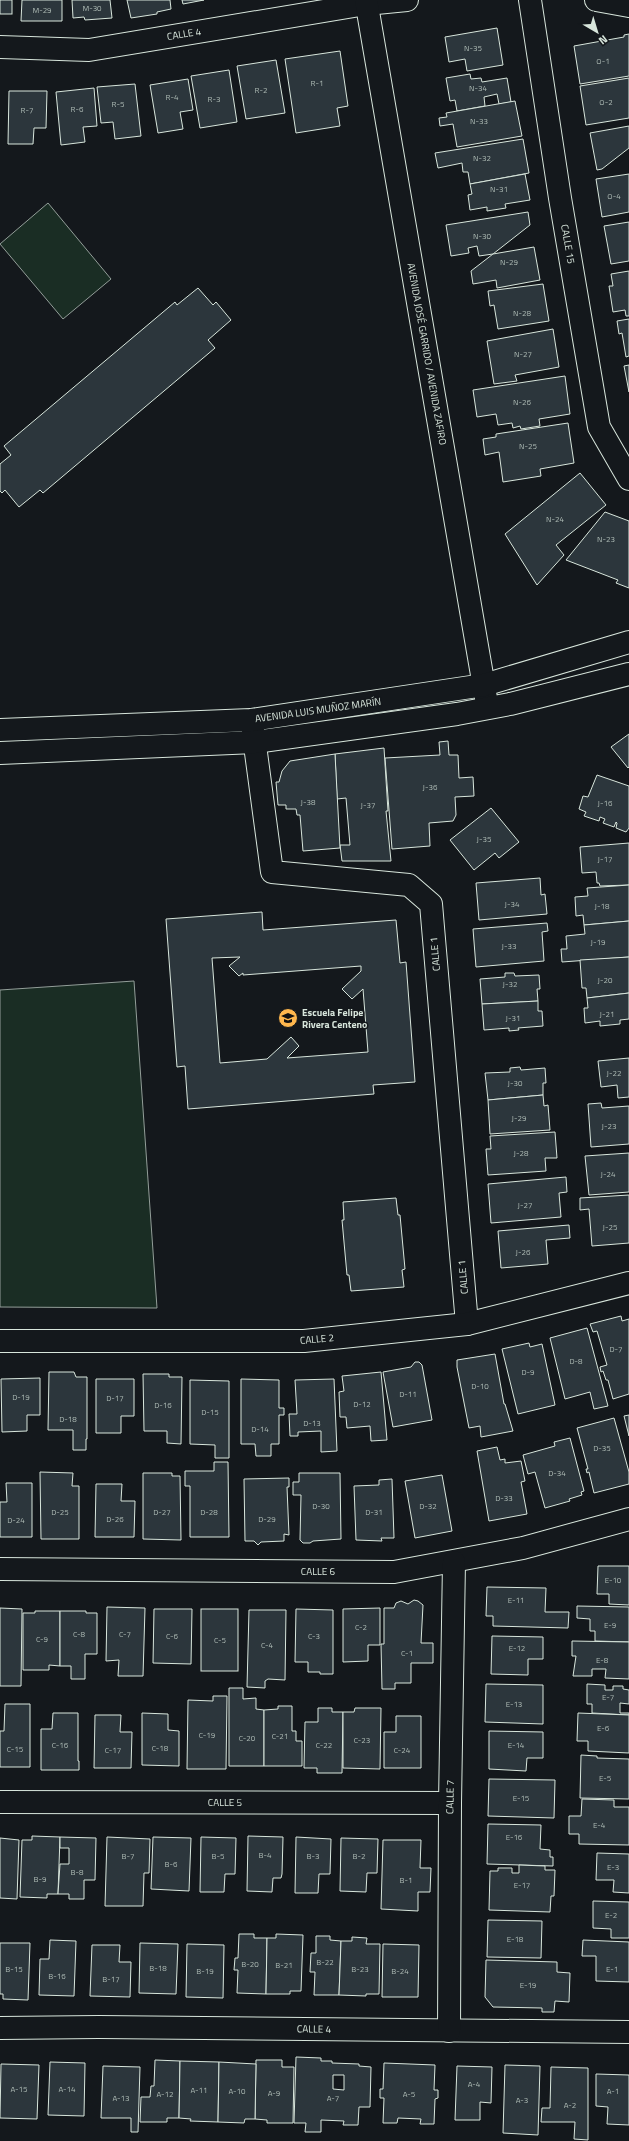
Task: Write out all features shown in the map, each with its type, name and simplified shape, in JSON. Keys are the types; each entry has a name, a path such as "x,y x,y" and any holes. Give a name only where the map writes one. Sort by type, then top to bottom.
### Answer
{"street":[{"name":"CALLE 4","path":"0,47 89,50 366,2 407,0"},
{"name":"CALLE 15","path":"530,0 560,198 598,427 629,479"},
{"path":"596,0 629,6"},
{"name":"AVENIDA JOSÉ GARRIDO / AVENIDA ZAFIRO","path":"366,2 488,708"},
{"name":"AVENIDA LUIS MUÑOZ MARÍN","path":"0,730 251,720 484,685 629,642"},
{"path":"0,754 255,742 488,708 629,674"},
{"name":"CALLE 1","path":"251,720 272,872 409,885 431,904 466,1324"},
{"name":"CALLE 2","path":"0,1341 304,1341 466,1324 629,1283"},
{"name":"CALLE 6","path":"0,1569 394,1572 523,1548 629,1519"},
{"name":"CALLE 7","path":"449,2031 450,1803 454,1562"},
{"name":"CALLE 5","path":"0,1802 450,1803"},
{"name":"CALLE 4","path":"0,2028 99,2026 629,2032"}],"green space":[{"path":"48,203 111,279 63,319 0,244"},
{"path":"134,981 157,1308 0,1307 0,990"}],"building":[{"path":"0,0 12,0 12,14 0,14"},
{"path":"22,0 62,0 62,21 21,21"},
{"path":"72,0 110,0 112,18 85,20 84,17 73,18"},
{"path":"127,0 170,0 171,9 157,12 157,14 131,18"},
{"path":"182,0 204,0 183,4"},
{"path":"497,28 503,65 467,71 465,59 449,62 445,37"},
{"path":"629,34 629,76 580,84 574,46 624,37 624,35"},
{"path":"340,51 348,106 337,108 340,126 296,133 285,59"},
{"path":"276,60 285,113 246,119 237,66"},
{"path":"229,70 237,122 200,128 191,76"},
{"path":"470,74 471,79 481,78 482,82 507,78 511,102 499,104 497,94 484,97 485,106 457,111 455,100 450,101 446,78"},
{"path":"629,78 629,118 586,125 580,86"},
{"path":"188,79 193,110 180,112 183,129 158,133 150,85"},
{"path":"135,84 141,136 115,139 113,122 101,123 97,87"},
{"path":"94,88 97,126 83,127 85,142 61,145 56,92"},
{"path":"9,91 47,91 46,128 34,128 33,144 8,144"},
{"path":"515,101 522,136 457,147 453,124 440,126 439,118 447,117 446,113"},
{"path":"629,126 629,148 602,169 597,170 590,133"},
{"path":"523,139 529,173 470,184 468,172 463,172 462,163 438,168 435,153"},
{"path":"525,174 530,200 505,204 506,208 487,211 487,207 470,210 468,195 472,194 470,184"},
{"path":"629,174 629,212 602,217 596,179"},
{"path":"528,212 530,225 493,254 479,256 477,246 468,248 469,253 451,256 446,225"},
{"path":"629,222 629,261 611,264 604,226"},
{"path":"534,247 540,280 497,288 496,280 473,284 471,271 493,254"},
{"path":"629,271 629,316 626,316 625,310 613,312 609,286 613,286 611,274"},
{"path":"543,284 549,321 498,329 494,305 490,306 488,291"},
{"path":"198,288 213,305 216,302 231,320 208,340 215,348 43,493 40,490 19,507 5,490 2,493 0,491 0,464 11,455 4,446 175,302 177,305"},
{"path":"629,319 629,356 626,357 622,333 619,334 617,321"},
{"path":"553,329 559,367 515,375 517,381 494,384 487,341"},
{"path":"629,365 629,392 624,366"},
{"path":"565,376 570,414 539,419 540,426 521,429 520,426 513,428 512,423 498,425 496,414 477,417 473,390"},
{"path":"568,423 574,463 540,469 541,476 503,482 499,452 485,455 483,439 496,437 496,434"},
{"path":"580,473 606,505 556,545 564,555 537,585 505,534"},
{"path":"605,512 629,521 629,588 616,583 618,580 566,560"},
{"path":"629,734 629,767 628,768 611,747"},
{"path":"448,741 449,755 458,755 459,778 473,777 474,796 455,797 456,815 453,821 429,823 430,846 392,849 385,758 440,755 439,742"},
{"path":"384,748 388,811 386,811 391,861 342,861 340,845 350,845 346,798 337,799 335,754"},
{"path":"335,754 340,848 303,851 300,815 297,815 296,809 286,809 286,805 278,805 276,782 279,782 282,771 290,761"},
{"path":"597,775 629,786 629,828 626,832 616,828 616,822 614,827 603,823 605,819 600,817 599,821 584,816 586,812 579,809 583,796 588,797"},
{"path":"491,808 519,842 499,858 495,853 474,870 450,840"},
{"path":"629,843 629,885 600,886 599,883 597,883 596,872 582,873 580,847"},
{"path":"540,878 541,895 545,894 547,914 479,920 476,883"},
{"path":"629,885 629,921 584,925 583,915 576,916 575,897 588,896 587,888"},
{"path":"262,912 263,930 396,920 400,963 406,962 415,1082 373,1085 374,1094 188,1109 185,1066 177,1067 166,919","holes":["240,957 229,966 239,976 243,973 243,975 361,966 361,971 342,989 352,999 363,989 368,1052 287,1058 299,1046 291,1037 267,1059 220,1063 212,958"]},
{"path":"629,921 629,957 562,962 561,949 567,949 566,936 585,934 584,925"},
{"path":"547,923 548,931 542,932 544,961 476,967 473,929"},
{"path":"629,957 629,993 587,998 586,988 582,988 580,960"},
{"path":"505,973 514,973 515,976 539,975 540,989 537,989 538,1001 482,1004 480,979 505,977"},
{"path":"629,993 629,1019 620,1020 620,1024 600,1026 600,1021 585,1023 584,1008 588,1008 587,998"},
{"path":"538,1001 538,1011 542,1011 543,1026 518,1028 519,1030 509,1031 509,1028 484,1030 482,1004"},
{"path":"629,1058 629,1097 618,1098 617,1085 601,1087 598,1061"},
{"path":"520,1067 521,1070 545,1068 546,1083 543,1083 543,1095 488,1100 485,1073 510,1072 510,1068"},
{"path":"543,1095 544,1106 548,1105 550,1130 490,1134 488,1100"},
{"path":"601,1103 602,1108 629,1106 629,1144 591,1147 588,1104"},
{"path":"555,1132 557,1158 545,1158 546,1171 488,1175 486,1149 491,1149 490,1136"},
{"path":"629,1153 629,1192 589,1195 585,1156"},
{"path":"566,1177 567,1192 559,1193 561,1217 491,1223 488,1184"},
{"path":"629,1195 629,1243 592,1246 589,1209 580,1210 580,1198"},
{"path":"396,1198 398,1215 400,1215 405,1269 402,1270 404,1287 351,1291 349,1275 347,1275 342,1220 344,1220 343,1202"},
{"path":"569,1225 570,1238 546,1240 548,1264 501,1268 498,1231"},
{"path":"621,1316 622,1321 629,1319 629,1394 613,1399 608,1380 606,1380 603,1371 601,1372 600,1367 607,1365 597,1331 593,1332 590,1324"},
{"path":"587,1328 608,1406 594,1409 590,1392 565,1399 550,1338"},
{"path":"529,1343 530,1347 542,1344 555,1405 518,1414 502,1349"},
{"path":"495,1354 504,1404 513,1431 481,1437 480,1426 469,1428 457,1367 457,1360"},
{"path":"415,1362 419,1362 422,1365 432,1420 393,1427 383,1372 411,1367"},
{"path":"49,1372 74,1372 76,1377 87,1377 86,1450 73,1450 73,1430 48,1430"},
{"path":"381,1372 387,1440 371,1441 370,1426 347,1428 346,1417 340,1417 339,1392 344,1391 342,1376"},
{"path":"143,1374 169,1374 169,1377 182,1377 181,1444 167,1443 167,1431 144,1431"},
{"path":"40,1378 40,1415 27,1415 27,1431 2,1432 1,1379"},
{"path":"96,1379 134,1379 134,1416 121,1416 121,1433 96,1433"},
{"path":"241,1379 279,1380 279,1408 284,1408 284,1415 279,1415 279,1444 271,1444 271,1456 256,1456 255,1444 241,1444"},
{"path":"334,1379 337,1451 321,1452 321,1431 298,1432 298,1436 290,1436 289,1414 297,1414 295,1380"},
{"path":"190,1380 229,1381 229,1458 215,1458 215,1445 190,1444"},
{"path":"629,1415 629,1436 624,1416"},
{"path":"614,1418 629,1472 629,1484 594,1493 589,1472 587,1473 586,1469 588,1469 577,1428"},
{"path":"570,1438 584,1491 581,1492 582,1495 569,1499 570,1501 545,1508 535,1472 528,1474 523,1455 555,1446 554,1442"},
{"path":"497,1447 500,1460 505,1459 505,1463 521,1461 525,1481 521,1482 527,1514 489,1521 477,1451"},
{"path":"214,1462 228,1462 229,1537 190,1537 190,1486 185,1486 185,1471 214,1471"},
{"path":"40,1472 73,1473 72,1486 79,1486 79,1539 41,1539"},
{"path":"143,1473 172,1473 172,1476 180,1476 181,1540 143,1539"},
{"path":"299,1473 340,1473 341,1539 313,1541 310,1543 303,1543 300,1540 301,1495 293,1495 293,1482 299,1482"},
{"path":"442,1475 452,1531 415,1538 405,1481"},
{"path":"289,1478 289,1487 287,1487 289,1535 284,1534 284,1541 261,1542 258,1545 254,1541 245,1541 244,1479"},
{"path":"392,1479 394,1538 381,1538 382,1541 356,1540 354,1486 379,1485 379,1480"},
{"path":"6,1483 32,1483 32,1537 0,1537 0,1502 7,1502"},
{"path":"96,1484 122,1484 121,1501 135,1501 134,1537 95,1537"},
{"path":"598,1566 629,1566 629,1605 609,1604 609,1594 597,1594"},
{"path":"487,1587 546,1588 545,1612 569,1612 568,1628 493,1626 493,1616 486,1616"},
{"path":"414,1600 423,1605 421,1643 433,1643 433,1663 411,1663 411,1683 395,1683 395,1689 382,1689 381,1644 384,1644 384,1608 394,1608 396,1603 401,1601 408,1604"},
{"path":"577,1606 629,1607 629,1642 595,1641 595,1631 590,1631 590,1619 577,1618"},
{"path":"107,1607 145,1608 143,1676 118,1676 119,1660 106,1661"},
{"path":"0,1608 22,1609 21,1686 0,1686"},
{"path":"380,1608 380,1645 368,1645 368,1661 343,1662 343,1609"},
{"path":"154,1609 192,1609 191,1664 153,1663"},
{"path":"201,1609 238,1609 238,1671 201,1671"},
{"path":"296,1609 333,1610 333,1674 308,1672 308,1662 295,1662"},
{"path":"249,1610 286,1610 285,1680 268,1679 265,1681 265,1688 247,1687"},
{"path":"35,1611 60,1611 60,1666 49,1665 49,1670 23,1670 23,1613 35,1613"},
{"path":"60,1611 86,1611 86,1613 97,1613 97,1654 85,1654 85,1679 71,1679 71,1666 60,1666"},
{"path":"492,1636 543,1637 543,1659 528,1659 528,1675 491,1674"},
{"path":"572,1641 629,1642 629,1679 605,1678 606,1669 592,1669 592,1676 573,1676 576,1656 572,1656"},
{"path":"486,1684 543,1685 543,1724 485,1722"},
{"path":"587,1684 605,1685 605,1690 613,1690 613,1686 623,1686 623,1689 629,1690 629,1704 620,1703 620,1713 629,1713 629,1715 592,1713 592,1704 587,1704"},
{"path":"229,1688 243,1688 243,1699 256,1698 256,1709 264,1710 264,1766 229,1766"},
{"path":"213,1696 227,1696 226,1769 187,1769 188,1700 213,1701"},
{"path":"5,1704 30,1704 30,1767 0,1767 0,1731 4,1731"},
{"path":"278,1706 292,1706 292,1731 296,1731 296,1741 302,1741 302,1766 264,1766 264,1710 278,1709"},
{"path":"318,1708 332,1708 332,1712 343,1712 342,1773 317,1773 317,1768 304,1768 305,1722 318,1722"},
{"path":"355,1708 381,1708 380,1769 343,1768 343,1712 354,1712"},
{"path":"53,1713 78,1713 79,1770 41,1770 41,1729 52,1729"},
{"path":"142,1713 168,1714 168,1730 179,1731 179,1766 142,1765"},
{"path":"578,1713 629,1715 629,1753 588,1751 588,1741 577,1741"},
{"path":"95,1715 121,1715 120,1732 132,1732 131,1768 94,1768"},
{"path":"396,1716 421,1716 421,1768 384,1768 384,1732 396,1732"},
{"path":"489,1731 543,1732 543,1758 527,1758 526,1771 489,1769"},
{"path":"581,1755 597,1756 597,1758 629,1759 629,1799 580,1798"},
{"path":"489,1779 555,1780 554,1818 488,1816"},
{"path":"582,1799 614,1800 614,1807 629,1807 629,1845 579,1844 579,1834 569,1834 569,1816 581,1816"},
{"path":"488,1824 541,1825 540,1849 550,1850 550,1857 553,1857 553,1866 487,1864"},
{"path":"32,1836 60,1837 58,1894 47,1894 47,1898 20,1897 22,1840 32,1840"},
{"path":"248,1836 283,1837 282,1874 281,1878 273,1878 272,1892 247,1891"},
{"path":"60,1837 96,1838 95,1880 84,1880 84,1899 69,1899 69,1894 58,1894 60,1864 69,1864 69,1848 60,1848"},
{"path":"107,1837 150,1839 149,1873 144,1873 143,1906 105,1906"},
{"path":"153,1837 191,1838 189,1891 151,1889"},
{"path":"201,1837 236,1838 235,1874 225,1874 224,1892 200,1892"},
{"path":"296,1837 331,1839 330,1874 319,1874 318,1893 295,1893"},
{"path":"0,1838 19,1840 17,1899 0,1898"},
{"path":"341,1838 378,1839 377,1873 367,1873 366,1892 340,1891"},
{"path":"383,1840 421,1840 420,1868 431,1868 430,1892 418,1892 418,1911 381,1909"},
{"path":"597,1853 629,1854 629,1893 613,1892 614,1880 596,1880"},
{"path":"519,1865 545,1866 545,1870 555,1870 554,1896 551,1896 550,1912 489,1910 490,1871 498,1871 498,1868 512,1868 512,1873 519,1873"},
{"path":"593,1901 629,1902 629,1938 611,1938 611,1929 593,1928"},
{"path":"488,1920 542,1921 541,1958 487,1957"},
{"path":"239,1934 254,1934 254,1938 267,1938 266,1994 237,1993 238,1970 234,1970 235,1958 238,1958"},
{"path":"276,1934 303,1935 301,1991 290,1991 290,1994 266,1994 267,1938 276,1938"},
{"path":"316,1936 330,1936 330,1940 341,1941 339,1995 314,1995 315,1972 310,1972 311,1953 316,1953"},
{"path":"352,1937 367,1938 366,1944 380,1944 379,1994 366,1994 366,1996 339,1995 341,1941 352,1941"},
{"path":"50,1940 76,1941 74,1996 39,1995 40,1959 49,1959"},
{"path":"583,1940 629,1942 629,1982 596,1981 596,1956 582,1956"},
{"path":"0,1943 30,1943 28,2000 3,1999 3,1994 0,1994"},
{"path":"140,1943 178,1944 176,1994 139,1993"},
{"path":"187,1944 224,1945 223,1998 186,1997"},
{"path":"383,1944 419,1945 418,1997 382,1997"},
{"path":"92,1945 120,1945 119,1962 131,1962 130,1997 90,1996"},
{"path":"486,1960 557,1962 557,1972 570,1973 569,2002 555,2001 554,2012 542,2012 542,2008 493,2007 485,1997"},
{"path":"296,2057 321,2058 321,2061 332,2061 332,2063 359,2064 359,2066 371,2067 370,2107 359,2107 358,2125 343,2125 344,2121 321,2120 321,2132 305,2132 306,2123 294,2123","holes":["333,2075 344,2075 344,2090 333,2089"]},
{"path":"155,2060 180,2061 179,2118 167,2118 167,2122 140,2122 141,2097 150,2097 151,2086 154,2086"},
{"path":"256,2060 282,2060 282,2067 294,2067 293,2123 267,2123 267,2120 255,2119"},
{"path":"180,2061 219,2062 218,2122 190,2121 191,2119 179,2118"},
{"path":"50,2062 85,2063 84,2116 48,2115"},
{"path":"219,2062 256,2064 255,2119 245,2119 244,2123 218,2122"},
{"path":"384,2063 435,2065 434,2090 438,2090 438,2098 435,2099 434,2124 420,2124 421,2119 398,2118 397,2123 383,2123 384,2098 380,2098 380,2089 383,2089"},
{"path":"1,2064 39,2065 37,2119 0,2118"},
{"path":"505,2065 540,2066 538,2135 503,2133"},
{"path":"103,2066 140,2067 138,2132 131,2132 131,2118 101,2118"},
{"path":"457,2066 492,2067 491,2103 480,2102 480,2120 455,2120"},
{"path":"551,2067 588,2068 588,2140 574,2139 575,2122 541,2122 542,2108 550,2108"},
{"path":"596,2074 629,2075 629,2125 607,2124 608,2107 596,2106"}],"place":[{"name":"Escuela Felipe Rivera Centeno","path":"288,1018"}]}
